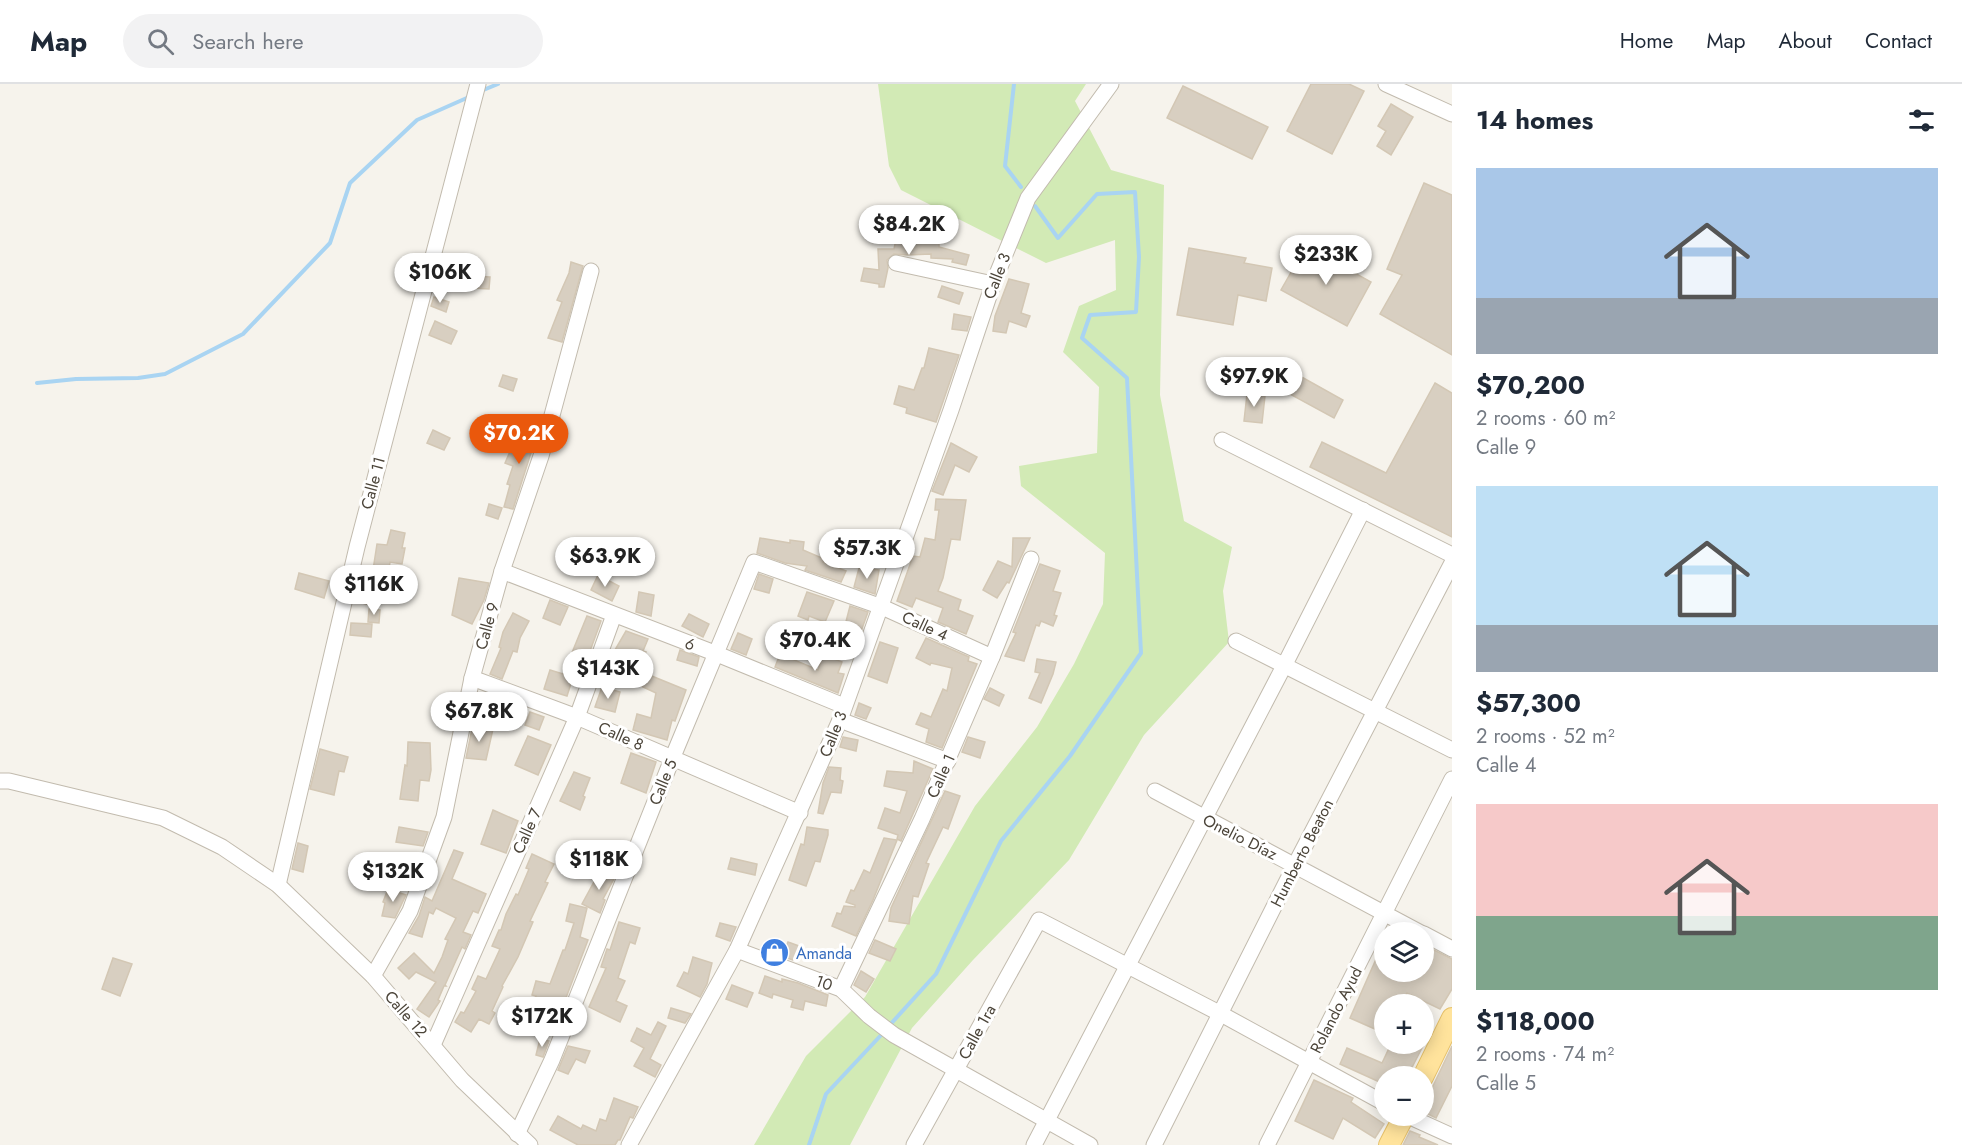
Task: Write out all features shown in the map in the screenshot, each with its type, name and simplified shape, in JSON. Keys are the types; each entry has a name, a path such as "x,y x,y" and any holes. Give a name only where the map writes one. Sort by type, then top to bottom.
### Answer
{"main road":[{"path":"1428,1066 1452,1018"},
{"path":"1389,1145 1400,1126"}],"street":[{"name":"Calle 11","path":"278,885 357,547 478,84"},
{"name":"Calle 3","path":"629,1145 737,950 800,813 842,713 882,607 993,284 1028,198 1111,84"},
{"path":"1386,84 1452,114"},
{"path":"896,263 993,284"},
{"name":"Calle 9","path":"373,976 410,911 444,817 472,678 502,571 542,456 591,271"},
{"path":"1222,440 1452,555"},
{"path":"1034,1145 1363,510"},
{"name":"Calle 1","path":"842,989 948,761 1032,559"},
{"name":"Calle 4","path":"754,562 882,607 992,657"},
{"name":"Calle 5","path":"517,1134 552,1060 672,759 754,562"},
{"name":"Humberto Beaton","path":"1154,1145 1295,865 1452,563"},
{"name":"6","path":"502,571 717,654 948,761"},
{"name":"Calle 7","path":"433,1045 577,717 614,615"},
{"path":"1236,641 1452,750"},
{"name":"Calle 8","path":"472,678 577,717 800,813"},
{"name":"Rolando Ayud","path":"1268,1145 1452,778"},
{"name":"Calle 12","path":"0,781 9,781 163,818 222,847 278,885 373,976 462,1080 530,1145"},
{"name":"Onelio Díaz","path":"1155,791 1400,922"},
{"name":"Calle 1ra","path":"915,1145 1040,920 1126,966"},
{"name":"Onelio Díaz","path":"1434,940 1452,949"},
{"name":"10","path":"737,950 842,989 869,1016 894,1035 1090,1145"},
{"path":"1126,966 1221,1014 1374,1097"},
{"path":"1429,1126 1452,1136"}],"green space":[{"path":"878,84 1086,84 1075,101 1111,170 1164,185 1160,395 1184,521 1232,547 1223,591 1229,642 1144,735 1069,860 973,960 912,1028 850,1145 754,1145 806,1056 865,997 975,806 1037,727 1074,664 1103,604 1105,553 1021,486 1019,466 1097,453 1099,387 1063,352 1079,306 1116,290 1115,240 1046,263 901,190 889,166"}],"building":[{"path":"1311,84 1349,84 1364,91 1332,154 1287,131"},
{"path":"1183,86 1268,127 1252,159 1167,118"},
{"path":"1391,104 1413,117 1391,155 1377,146 1386,131 1378,126"},
{"path":"1424,183 1452,195 1452,355 1380,314 1402,275 1387,269"},
{"path":"899,225 910,227 906,242 939,242 939,247 969,255 966,265 952,262 953,259 931,258 931,254 894,254 887,260 888,268 884,287 861,281 864,268 879,270 878,249 894,249"},
{"path":"1306,246 1371,282 1347,326 1281,290"},
{"path":"1189,248 1246,258 1244,263 1272,268 1266,301 1238,295 1233,325 1177,315"},
{"path":"443,255 458,260 455,270 441,266"},
{"path":"571,262 583,266 562,342 548,338 562,302 557,300 569,273"},
{"path":"472,276 490,277 489,289 471,288"},
{"path":"1009,279 1029,284 1021,313 1030,316 1026,327 1009,321 1006,333 993,331 995,316"},
{"path":"942,286 963,293 959,304 938,297"},
{"path":"434,297 449,302 446,312 431,306"},
{"path":"954,314 971,317 967,331 952,329"},
{"path":"435,321 457,331 451,344 429,335"},
{"path":"929,348 959,355 936,422 906,413 907,408 894,404 899,386 914,390 922,368 924,368"},
{"path":"503,375 517,379 513,391 499,386"},
{"path":"1298,375 1343,400 1334,418 1288,393"},
{"path":"1435,383 1452,393 1452,537 1310,467 1322,442 1386,473"},
{"path":"1247,394 1265,396 1262,423 1244,421"},
{"path":"433,430 450,438 444,450 427,443"},
{"path":"521,430 537,434 513,509 504,507 510,485 507,484 513,466 505,463 511,449 515,450"},
{"path":"951,443 977,457 969,472 955,465 943,495 932,491"},
{"path":"936,499 966,500 960,540 951,539 938,591 961,600 958,610 973,616 966,634 938,622 943,608 916,598 912,607 897,601 913,556 920,557 925,538 935,540 939,510 935,510"},
{"path":"489,504 502,508 498,519 486,515"},
{"path":"391,530 405,533 402,564 390,562 386,590 378,589 374,606 358,602 361,588 364,589 367,569 373,570 377,544 387,545"},
{"path":"760,538 790,543 790,540 804,542 803,550 824,559 823,562 846,571 841,582 805,570 807,566 785,563 757,553"},
{"path":"1013,538 1030,538 1009,583 1007,582 997,598 983,590 998,561 1012,567"},
{"path":"1040,564 1060,571 1053,591 1061,593 1054,615 1057,616 1053,626 1041,621 1039,626 1036,625 1024,661 1005,656 1016,633 1013,632"},
{"path":"859,568 879,570 875,594 854,587"},
{"path":"299,573 329,581 324,598 295,589"},
{"path":"759,574 773,579 769,593 754,589"},
{"path":"598,575 619,586 612,601 591,590"},
{"path":"459,578 489,583 484,600 472,624 452,615"},
{"path":"639,592 654,595 651,616 636,612"},
{"path":"807,592 834,601 825,622 809,616 808,620 798,616"},
{"path":"550,600 568,607 560,625 543,618"},
{"path":"850,606 868,612 855,648 840,645"},
{"path":"369,609 380,610 379,623 368,622"},
{"path":"513,613 529,621 520,638 517,652 513,651 502,679 490,674 501,648 499,647 503,632"},
{"path":"689,614 709,624 703,637 682,626"},
{"path":"587,616 601,621 586,662 571,655"},
{"path":"351,623 372,624 371,637 350,635"},
{"path":"626,631 648,639 643,651 646,652 637,670 686,690 675,721 672,720 667,740 633,730 637,714 651,718 656,693 609,671 615,656 612,655"},
{"path":"738,633 752,639 746,655 731,649"},
{"path":"926,638 969,657 968,661 977,664 942,748 926,742 929,729 916,724 921,713 931,717 943,689 947,691 952,668 931,663 930,665 916,658"},
{"path":"880,642 898,648 887,683 868,676"},
{"path":"680,650 699,657 697,666 677,660"},
{"path":"780,654 818,670 823,655 842,662 838,673 844,674 838,693 775,667"},
{"path":"1037,659 1056,662 1041,703 1029,698 1040,673 1035,672"},
{"path":"550,670 573,677 567,696 544,689"},
{"path":"602,687 620,692 615,712 595,707"},
{"path":"990,688 1004,695 999,706 984,699"},
{"path":"859,703 871,708 866,719 855,715"},
{"path":"530,712 544,717 539,730 525,725"},
{"path":"473,724 493,729 486,760 466,758"},
{"path":"528,736 551,745 538,775 515,765"},
{"path":"843,737 858,740 856,751 840,747"},
{"path":"968,737 985,742 980,758 962,752"},
{"path":"408,742 430,743 429,781 420,780 418,801 400,799 405,765 407,766"},
{"path":"320,749 348,757 344,772 339,771 334,795 310,789"},
{"path":"631,753 656,762 646,793 621,783"},
{"path":"914,761 933,769 901,841 897,839 898,835 878,828 885,808 900,813 907,791 884,786 887,771 913,773"},
{"path":"829,767 841,768 840,780 843,781 841,793 831,792 823,814 818,813 823,783"},
{"path":"574,772 590,778 580,810 560,801"},
{"path":"945,791 960,796 948,829 943,827 926,863 929,864 918,897 913,896 909,924 889,921 891,908"},
{"path":"493,810 518,821 506,853 481,844"},
{"path":"399,827 428,832 423,846 396,842"},
{"path":"807,827 828,830 828,835 820,862 815,861 806,886 789,880 801,844 804,845"},
{"path":"884,838 897,840 856,936 832,926 837,913 841,914 844,906 855,907 846,902 851,890 854,891 864,870 870,873"},
{"path":"298,843 308,846 303,872 292,869"},
{"path":"454,850 463,853 452,879 486,894 478,913 473,911 463,932 471,935 465,949 462,947 438,1000 440,1001 429,1017 417,1009 436,982 416,972 409,979 398,968 414,953 434,973 442,957 448,940 445,939 456,918 436,908 433,914 429,912 422,937 409,933 419,916 425,897 432,901"},
{"path":"532,854 554,864 545,882 548,883 530,921 533,922 518,957 502,986 492,1011 495,1013 489,1024 479,1019 471,1032 455,1022 461,1012 464,1013 476,991 472,989 478,976 486,979 500,949 492,946 516,894 518,895 529,869 526,868"},
{"path":"731,858 757,864 755,875 728,869"},
{"path":"601,869 615,877 603,899 605,900 600,913 582,904"},
{"path":"388,889 406,895 395,918 382,916 385,903 383,902"},
{"path":"570,904 587,908 580,937 588,940 556,1024 529,1013 536,996 532,995 536,981 550,984 563,950 565,950 574,923 566,921"},
{"path":"619,922 640,928 635,944 630,942 618,978 625,981 616,1001 627,1006 620,1022 589,1007 606,968 601,967 607,949 610,950"},
{"path":"720,923 736,927 730,941 716,936"},
{"path":"875,940 896,949 890,961 869,953"},
{"path":"788,942 799,946 793,960 782,956"},
{"path":"1434,950 1452,959 1452,989 1440,1009 1434,1006 1434,994 1374,994 1374,1029 1350,1018 1374,964 1374,982 1434,982"},
{"path":"693,957 712,963 707,984 700,997 677,986 684,972 688,974"},
{"path":"113,958 132,964 120,996 102,989"},
{"path":"861,971 874,979 866,992 854,985"},
{"path":"765,976 782,982 782,979 798,983 828,995 826,1006 805,1001 803,1010 791,1007 793,1000 773,994 772,998 759,993"},
{"path":"732,985 753,993 747,1007 726,999"},
{"path":"671,1008 691,1014 685,1023 668,1018"},
{"path":"658,1022 666,1026 650,1059 661,1065 655,1077 634,1066 644,1048 631,1041 637,1028 651,1035"},
{"path":"540,1039 549,1041 543,1057 536,1055"},
{"path":"568,1046 590,1051 585,1063 576,1059 568,1074 558,1070"},
{"path":"1452,1046 1452,1086 1436,1118 1434,1117 1434,1084"},
{"path":"1347,1048 1382,1063 1386,1054 1419,1054 1413,1066 1374,1066 1374,1079 1340,1064"},
{"path":"1314,1080 1353,1098 1351,1102 1374,1117 1374,1126 1383,1126 1375,1138 1343,1118 1333,1139 1295,1121"},
{"path":"614,1098 638,1107 615,1145 578,1145 550,1130 558,1116 581,1129 583,1125 596,1131 600,1119 606,1121"},
{"path":"1410,1131 1420,1135 1419,1137 1438,1145 1403,1145"}],"waterway":[{"path":"481,91 498,84"},
{"path":"1014,84 1005,166 1021,187"},
{"path":"37,383 76,379 138,378 165,374 243,334 330,243 350,183 417,120 469,97"},
{"path":"888,1027 936,974 1001,841 1070,756 1141,653 1127,378 1082,338 1090,315 1136,312 1139,257 1135,192 1097,194 1058,238 1035,206"},
{"path":"809,1145 826,1094 883,1033"}],"place":[{"name":"Amanda","path":"775,953"}]}
